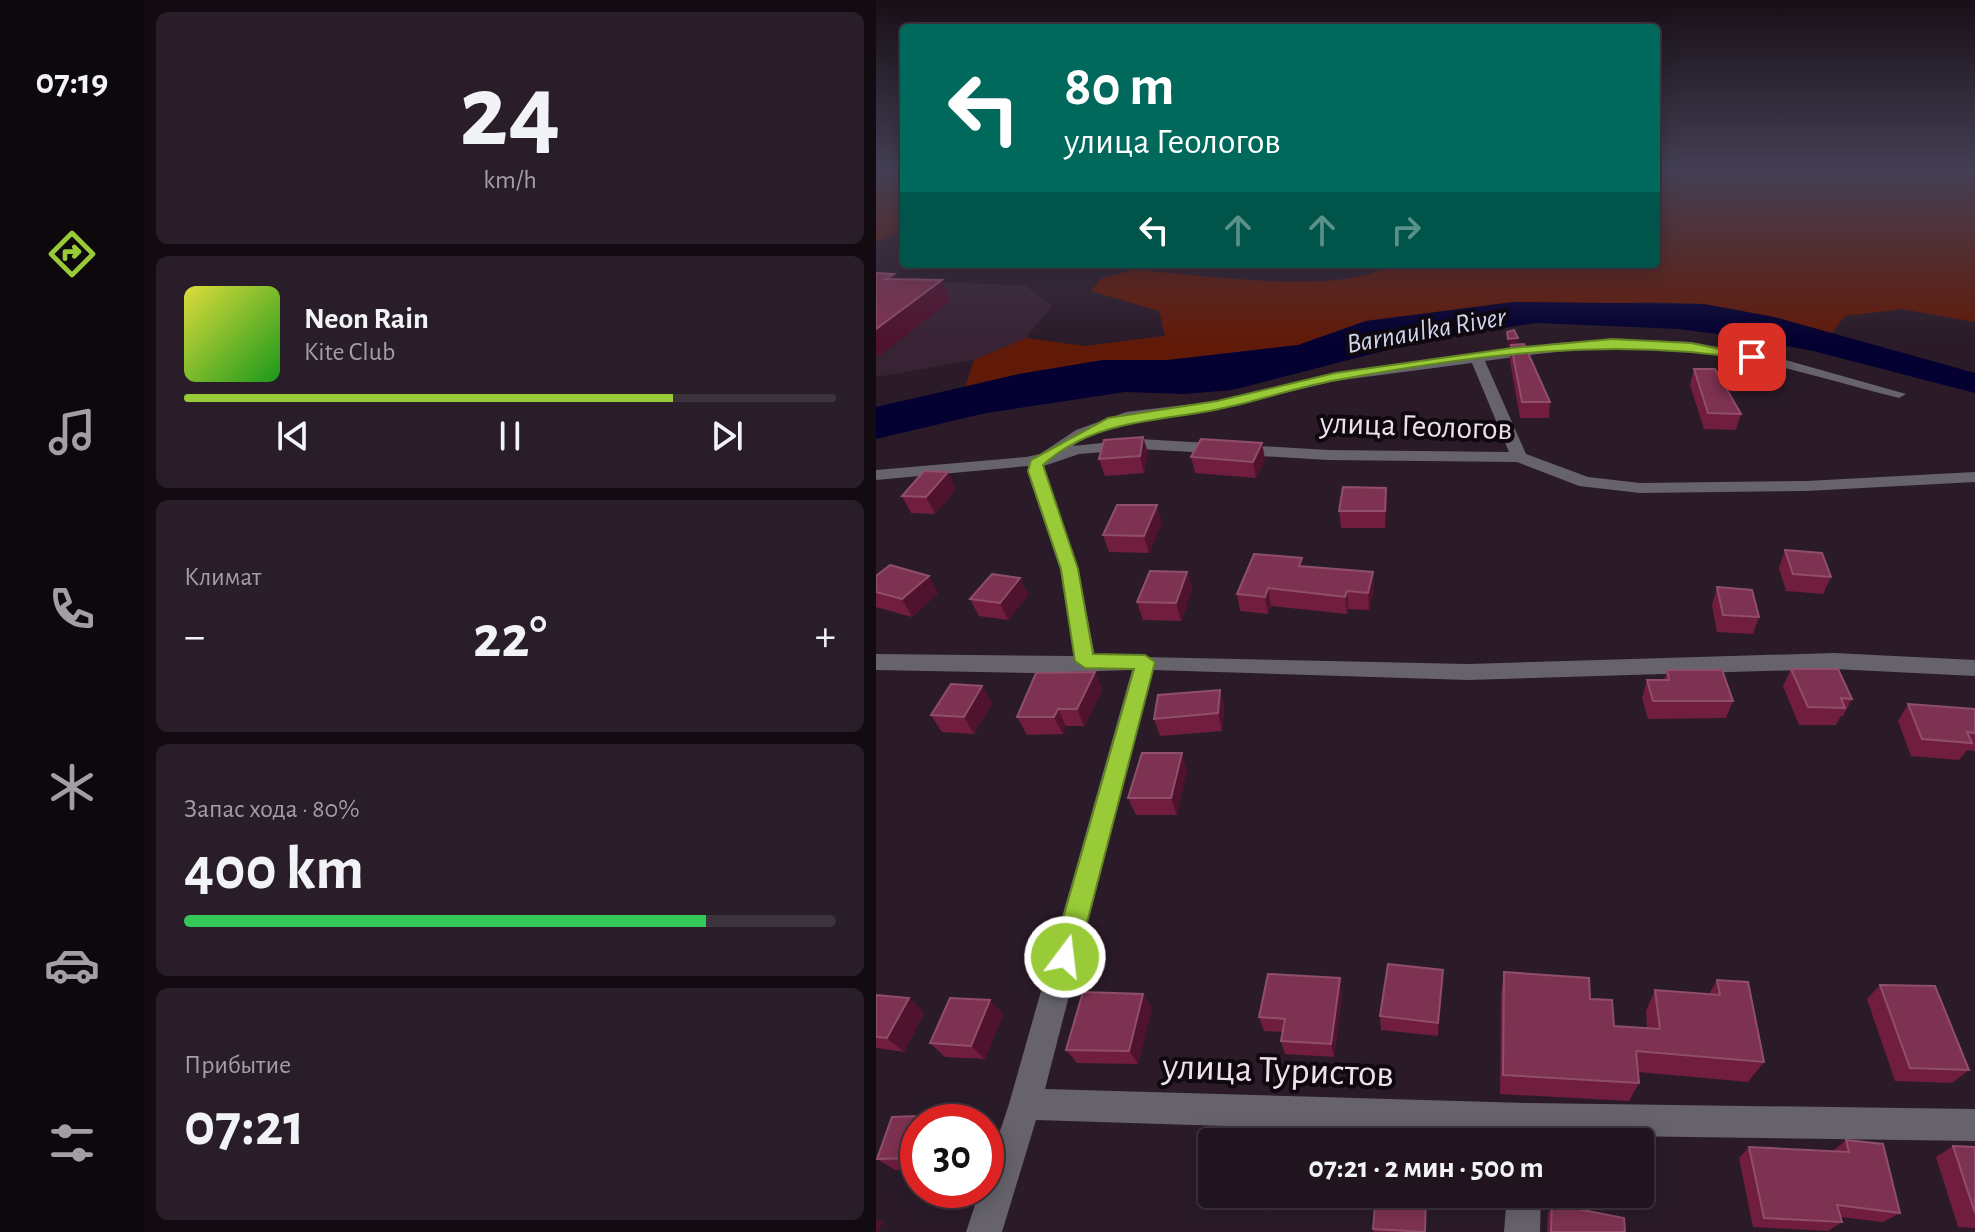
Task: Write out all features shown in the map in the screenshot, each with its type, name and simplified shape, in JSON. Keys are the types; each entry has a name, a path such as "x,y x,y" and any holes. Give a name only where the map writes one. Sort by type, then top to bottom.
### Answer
{"street":[{"name":"улица Геологов","path":"1044,456 1081,433 1126,417 1217,405 1335,377 1612,343 1691,346 1782,363 1899,394"},
{"path":"1477,358 1519,457"},
{"name":"улица Геологов","path":"876,475 1026,462 1079,449 1140,444 1328,455 1519,457 1585,482 1640,488 1806,486 1975,477"},
{"path":"1044,456 1036,464 1035,471 1069,569 1085,661"},
{"path":"876,662 1033,665 1085,661 1145,662 1468,672 1834,661 1975,668"},
{"path":"984,1232 1025,1104 1145,662"},
{"name":"улица Туристов","path":"1025,1104 1489,1128"},
{"name":"улица Туристов","path":"1654,1129 1975,1125"},
{"path":"1522,1232 1523,1208"}],"shaded area":[{"path":"876,226 900,226 900,232 876,242"},
{"path":"1660,226 1975,226 1975,322 1902,309 1845,316 1830,335 1774,317 1704,304 1649,302 1465,310 1366,321 1298,345 1168,360 1103,360 965,387 974,360 1026,338 1085,346 1165,336 1159,311 1091,291 1102,278 1134,270 1268,281 1340,279 1384,268 1660,268"},
{"path":"876,278 1026,286 1052,306 1026,338 974,360 876,377"}],"water":[{"name":"Barnaulka River","path":"1513,302 1704,304 1774,317 1975,373 1975,393 1813,351 1741,337 1678,329 1536,323 1422,341 1232,390 1184,394 1125,392 986,413 876,439 876,407 1019,374 1103,360 1168,360 1298,345 1366,321"}],"building":[{"path":"876,273 894,274 886,279 942,280 876,329"},
{"path":"1514,330 1518,338 1508,339 1507,332"},
{"path":"1524,344 1550,402 1522,402 1511,345"},
{"path":"1694,369 1715,369 1741,414 1708,413"},
{"path":"1143,437 1140,456 1099,459 1104,440"},
{"path":"1201,439 1262,443 1253,462 1191,457"},
{"path":"924,471 948,472 926,497 902,496"},
{"path":"1343,487 1386,488 1385,511 1339,511"},
{"path":"1117,505 1157,505 1144,536 1103,535"},
{"path":"1785,550 1822,553 1831,577 1793,574"},
{"path":"1254,554 1302,558 1299,566 1373,572 1368,593 1347,591 1345,597 1268,588 1265,597 1237,594"},
{"path":"890,565 929,576 902,599 876,592 876,576"},
{"path":"1150,571 1187,572 1176,603 1137,602"},
{"path":"992,574 1020,578 1000,603 970,599"},
{"path":"1717,587 1752,590 1759,617 1723,615"},
{"path":"1791,669 1838,669 1852,699 1841,698 1845,708 1808,707"},
{"path":"1667,670 1722,670 1733,701 1653,701 1647,680 1669,680"},
{"path":"1095,672 1077,709 1058,709 1054,717 1017,717 1036,673"},
{"path":"951,684 982,686 964,717 931,715"},
{"path":"1220,690 1218,713 1154,719 1158,695"},
{"path":"1908,704 1975,709 1975,733 1967,732 1972,743 1922,739"},
{"path":"1142,753 1182,753 1171,798 1128,798"},
{"path":"1388,964 1443,970 1438,1023 1380,1016"},
{"path":"1504,972 1589,978 1590,999 1612,1000 1614,1026 1660,1029 1655,990 1720,995 1717,980 1748,982 1764,1062 1636,1051 1639,1083 1503,1075"},
{"path":"1268,974 1340,978 1331,1044 1281,1041 1285,1019 1259,1017"},
{"path":"1880,985 1935,986 1969,1070 1910,1068"},
{"path":"1083,992 1143,994 1129,1051 1066,1050"},
{"path":"876,995 909,998 887,1038 876,1037"},
{"path":"950,998 990,1000 971,1046 930,1043"},
{"path":"892,1117 900,1117 900,1158 877,1159"},
{"path":"1846,1140 1883,1144 1900,1213 1837,1205 1842,1222 1764,1218 1749,1147 1849,1152"},
{"path":"1953,1146 1975,1147 1975,1213"},
{"path":"1375,1208 1426,1208 1425,1232 1373,1229"},
{"path":"1552,1208 1573,1208 1624,1218 1625,1232 1551,1232"}],"route":[{"path":"1065,957 1145,662 1085,661 1069,569 1035,471 1036,464 1044,456 1081,433 1126,417 1217,405 1335,377 1512,352 1612,343 1691,346 1752,357"}]}
